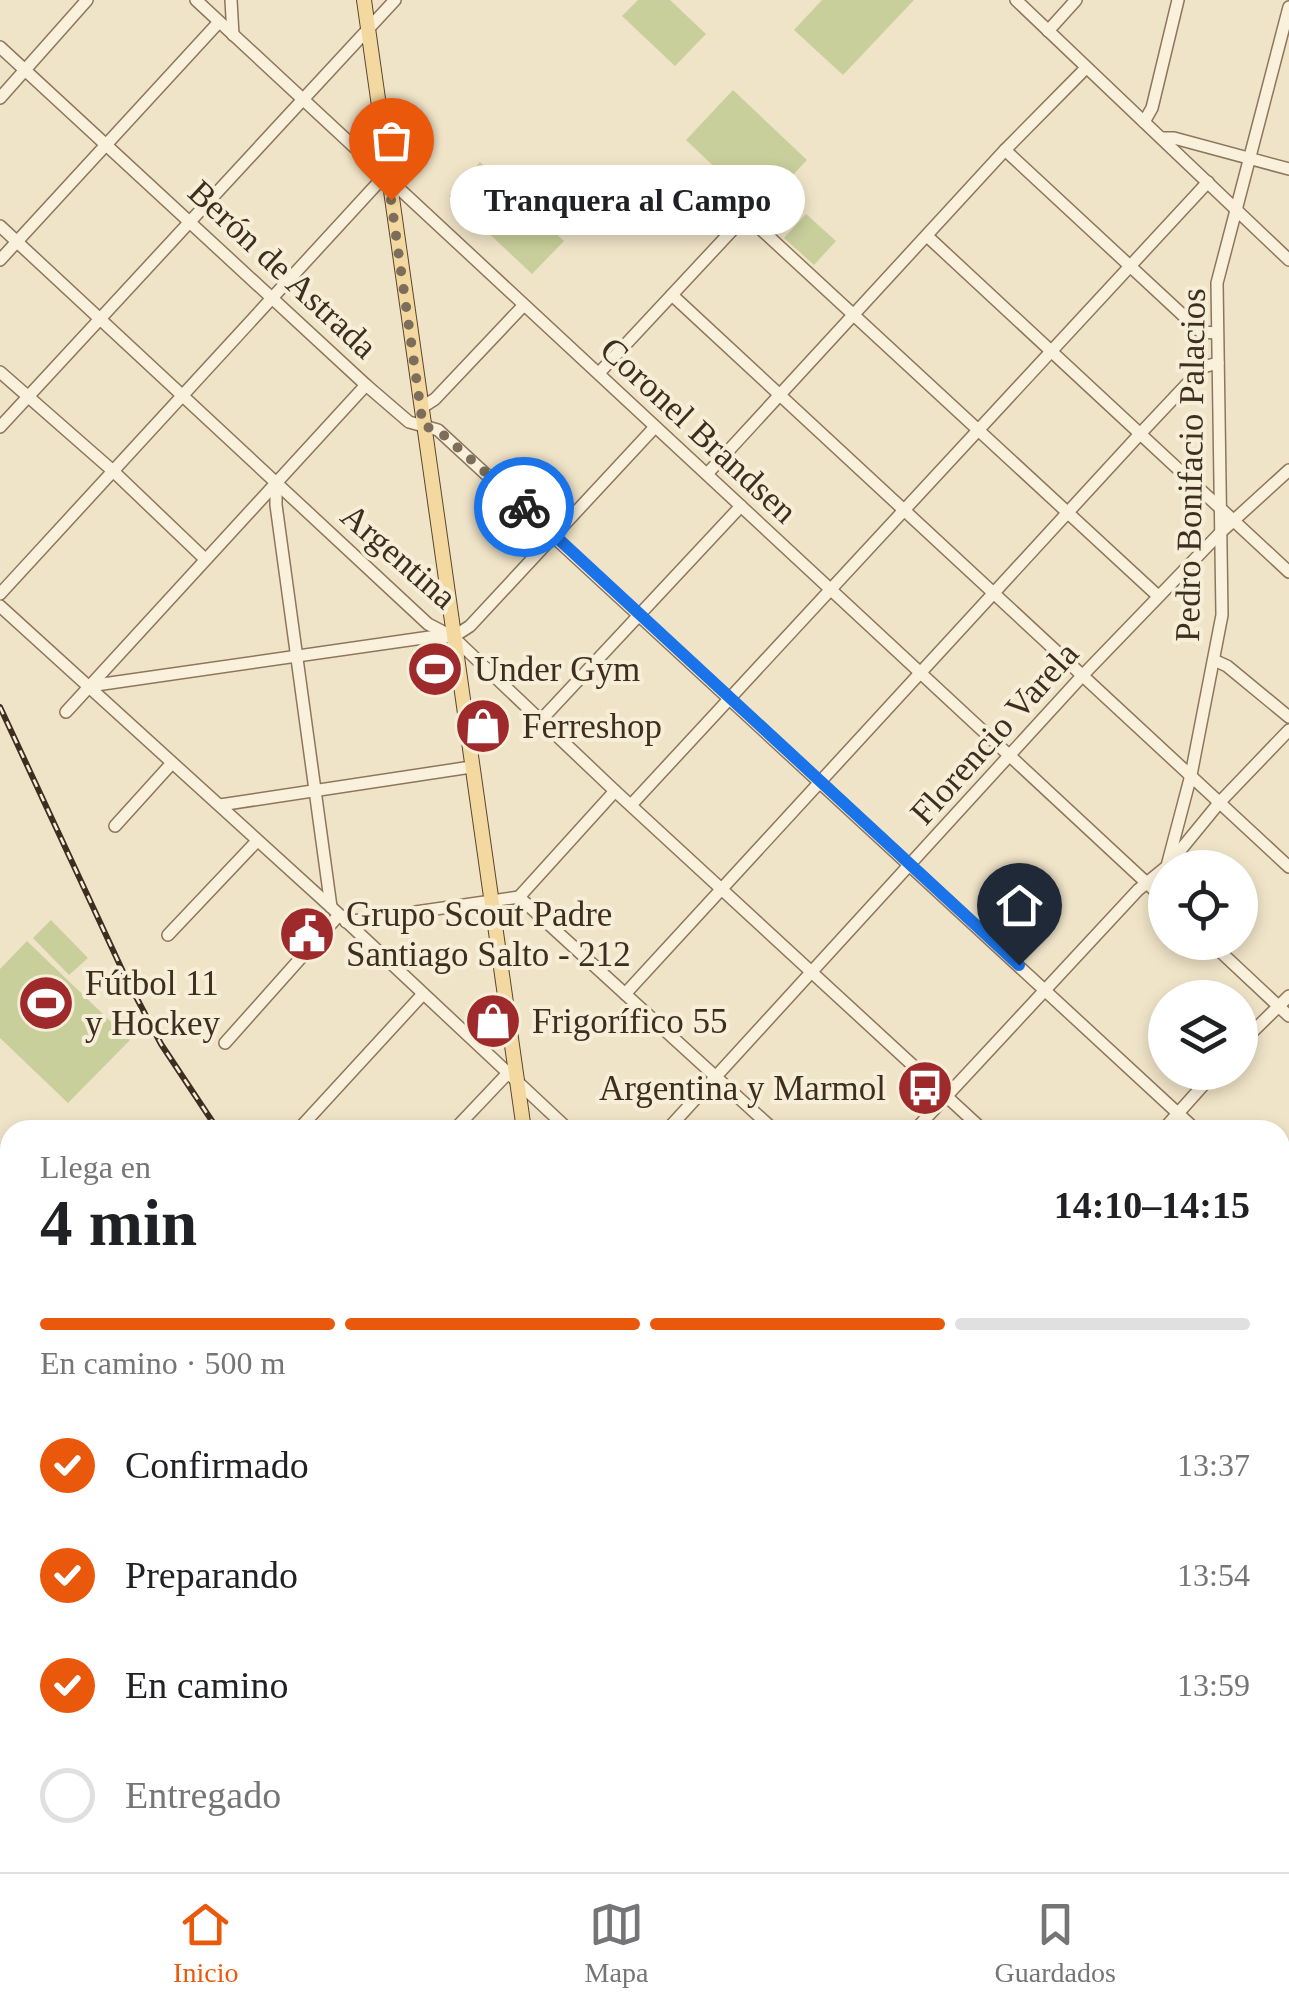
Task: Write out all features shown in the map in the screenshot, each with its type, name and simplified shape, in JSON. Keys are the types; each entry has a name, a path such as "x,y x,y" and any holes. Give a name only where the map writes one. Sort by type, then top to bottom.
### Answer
{"main road":[{"path":"364,0 491,900 512,1077 522,1120"}],"street":[{"path":"0,98 87,0"},
{"name":"Coronel Brandsen","path":"196,0 1148,883"},
{"path":"231,0 233,35"},
{"path":"0,426 395,0"},
{"path":"1016,0 1289,260"},
{"path":"1048,30 1076,0"},
{"path":"1144,122 1152,108 1178,0"},
{"name":"Pedro Bonifacio Palacios","path":"1171,850 1192,775 1216,661 1223,604 1219,271 1289,7"},
{"path":"0,260 219,22"},
{"name":"Berón de Astrada","path":"0,47 366,384 410,422 438,430 1185,1120"},
{"path":"707,474 1004,150 1086,68"},
{"path":"1162,138 1289,169"},
{"path":"1004,150 1201,332 1217,333"},
{"path":"0,594 272,296 376,185 388,179"},
{"path":"631,804 1208,182"},
{"path":"598,374 738,224 753,222 1158,596"},
{"name":"Argentina","path":"0,226 428,624 453,637 972,1120"},
{"path":"927,236 1289,572"},
{"path":"672,295 1289,868"},
{"path":"421,408 435,399 522,306"},
{"path":"625,994 1139,435 1203,367 1218,363"},
{"path":"0,372 205,559"},
{"path":"66,712 366,384"},
{"path":"89,686 430,637 453,637 470,626 655,427"},
{"name":"Florencio Varela","path":"677,1120 1082,676 1221,532 1289,470"},
{"path":"276,482 276,506 316,790 338,915"},
{"path":"541,720 741,506"},
{"path":"0,606 558,1120"},
{"path":"1216,661 1289,716"},
{"path":"1184,850 1219,803 1289,730"},
{"path":"115,826 172,763"},
{"path":"220,805 472,768"},
{"path":"224,1042 338,915 519,896 616,792"},
{"path":"168,934 258,841"},
{"path":"924,1120 1148,883"},
{"path":"519,896 763,1120"},
{"path":"1229,960 1289,1016"},
{"path":"307,1120 423,994"},
{"path":"1258,1026 1289,996"},
{"path":"465,1120 512,1077"},
{"path":"1172,1120 1198,1090"}],"green space":[{"path":"638,0 670,0 706,34 675,66 622,16"},
{"path":"822,0 914,0 843,75 794,30"},
{"path":"733,90 807,160 760,210 686,140"},
{"path":"480,162 564,241 532,274 449,196"},
{"path":"806,214 836,241 814,265 784,238"},
{"path":"51,920 88,958 69,975 33,938"},
{"name":"Fútbol 11 y Hockey","path":"27,941 130,1040 68,1103 0,1038 0,969"}],"railway":[{"path":"0,707 125,976 161,1044 211,1120"}],"way so far":[{"path":"391,200 423,426 438,430 524,507"}],"place":[{"name":"Tranquera al Campo","path":"391,200"},
{"name":"Under Gym","path":"435,669"},
{"name":"Ferreshop","path":"483,726"},
{"name":"Grupo Scout Padre Santiago Salto - 212","path":"307,934"},
{"name":"Fútbol 11 y Hockey","path":"46,1003"},
{"name":"Frigorífico 55","path":"493,1021"},
{"name":"Argentina y Marmol","path":"925,1088"}],"route":[{"path":"524,507 1019,965"}]}
